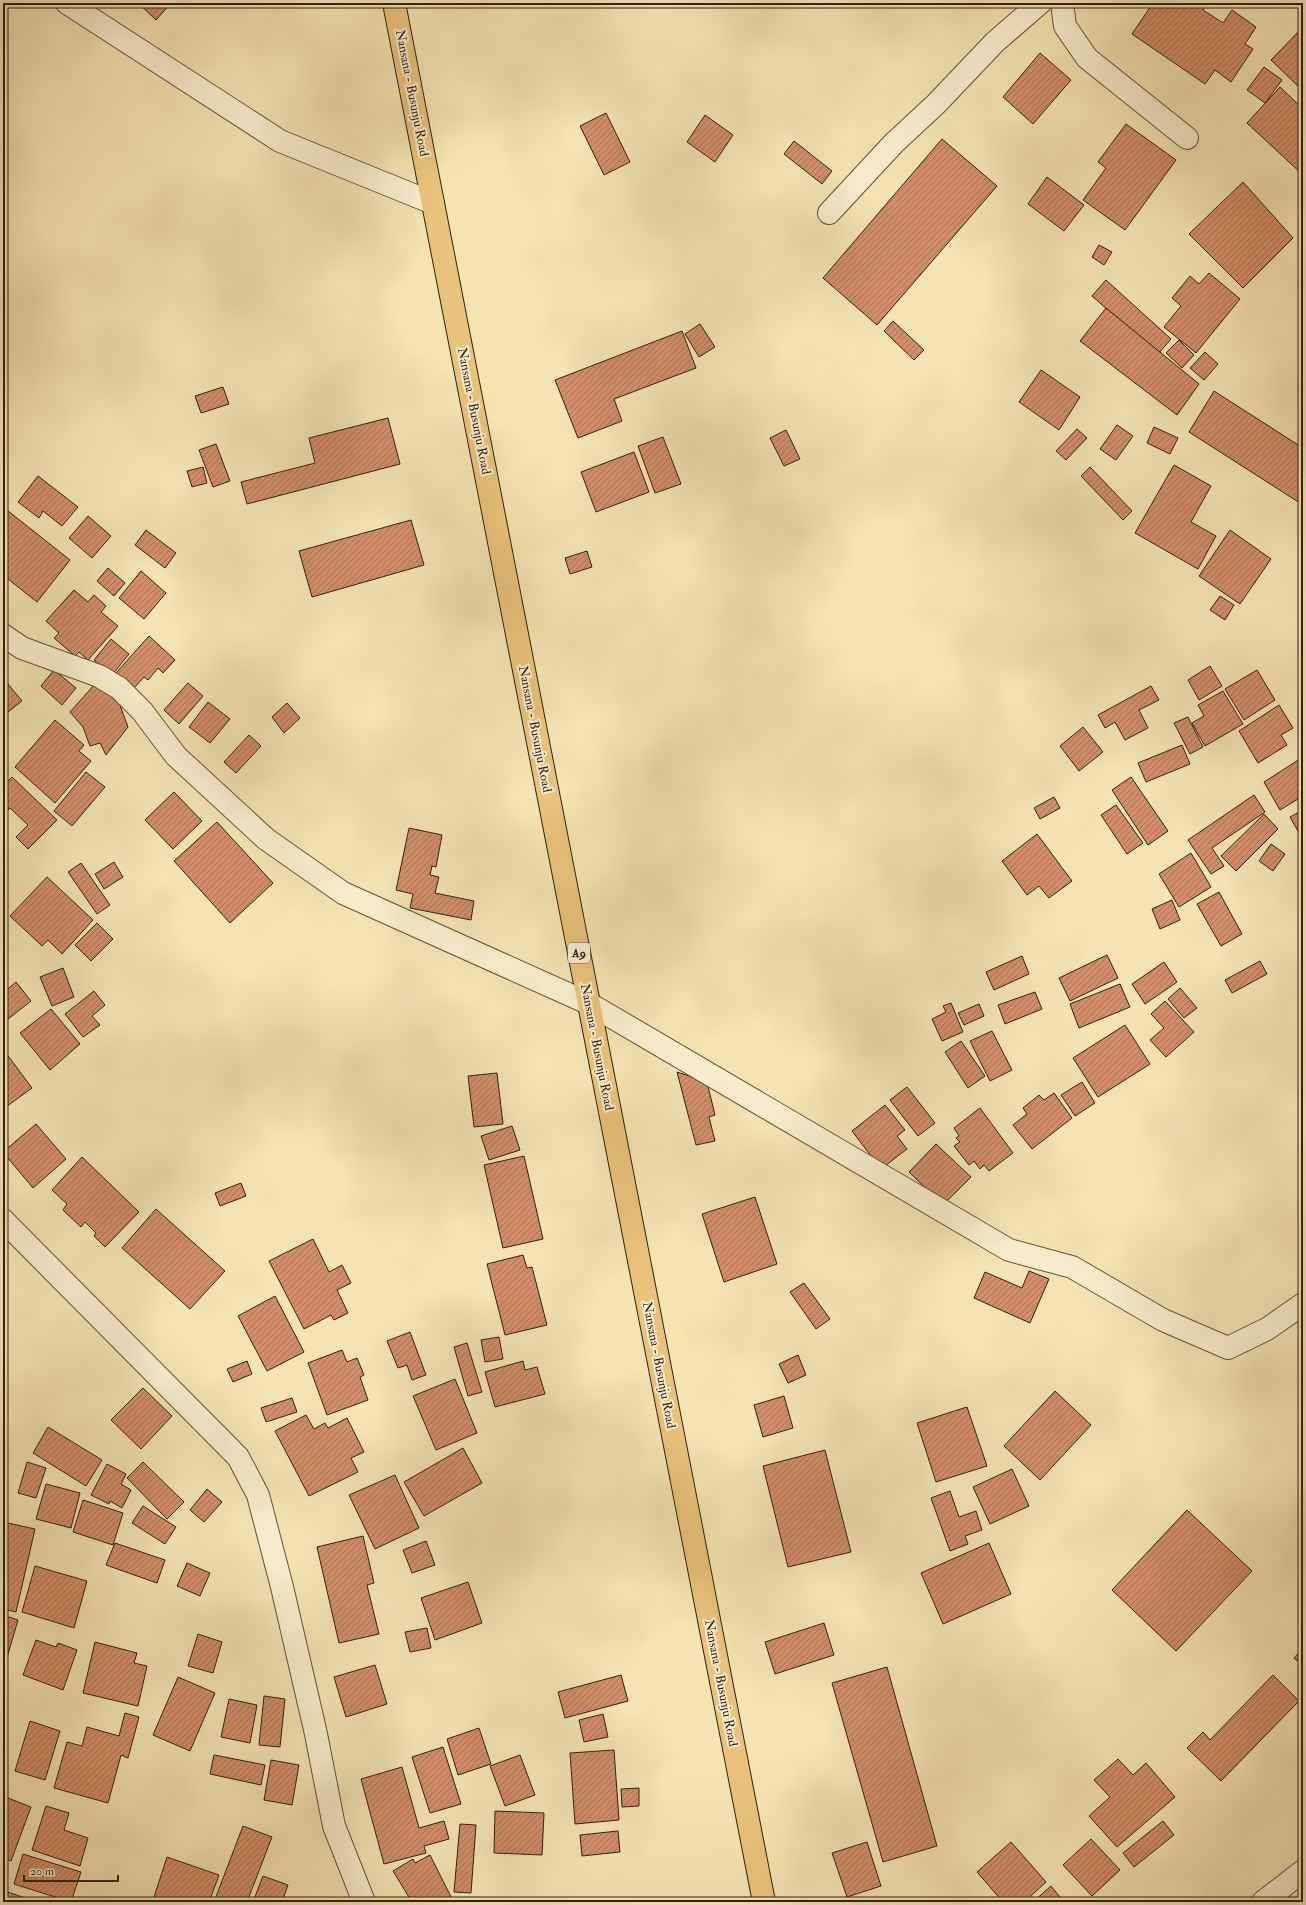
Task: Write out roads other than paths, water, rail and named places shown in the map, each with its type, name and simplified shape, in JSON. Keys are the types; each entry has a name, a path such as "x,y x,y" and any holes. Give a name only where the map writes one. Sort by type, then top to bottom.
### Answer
{"main road":[{"name":"Nansana - Busunju Road","path":"394,3 764,1902"}],"street":[{"path":"67,3 280,141 433,203"},
{"path":"829,214 894,143 936,104 995,42 1040,3"},
{"path":"1062,3 1065,26 1087,58 1186,138"},
{"path":"3,635 22,648 99,676 119,688 142,711 176,756 266,839 343,893 588,1003 1009,1250 1072,1267 1163,1320 1228,1348 1267,1329 1303,1304"},
{"path":"3,1220 238,1457 258,1495 316,1734 334,1826 364,1902"},
{"path":"1263,1902 1303,1870"}]}
